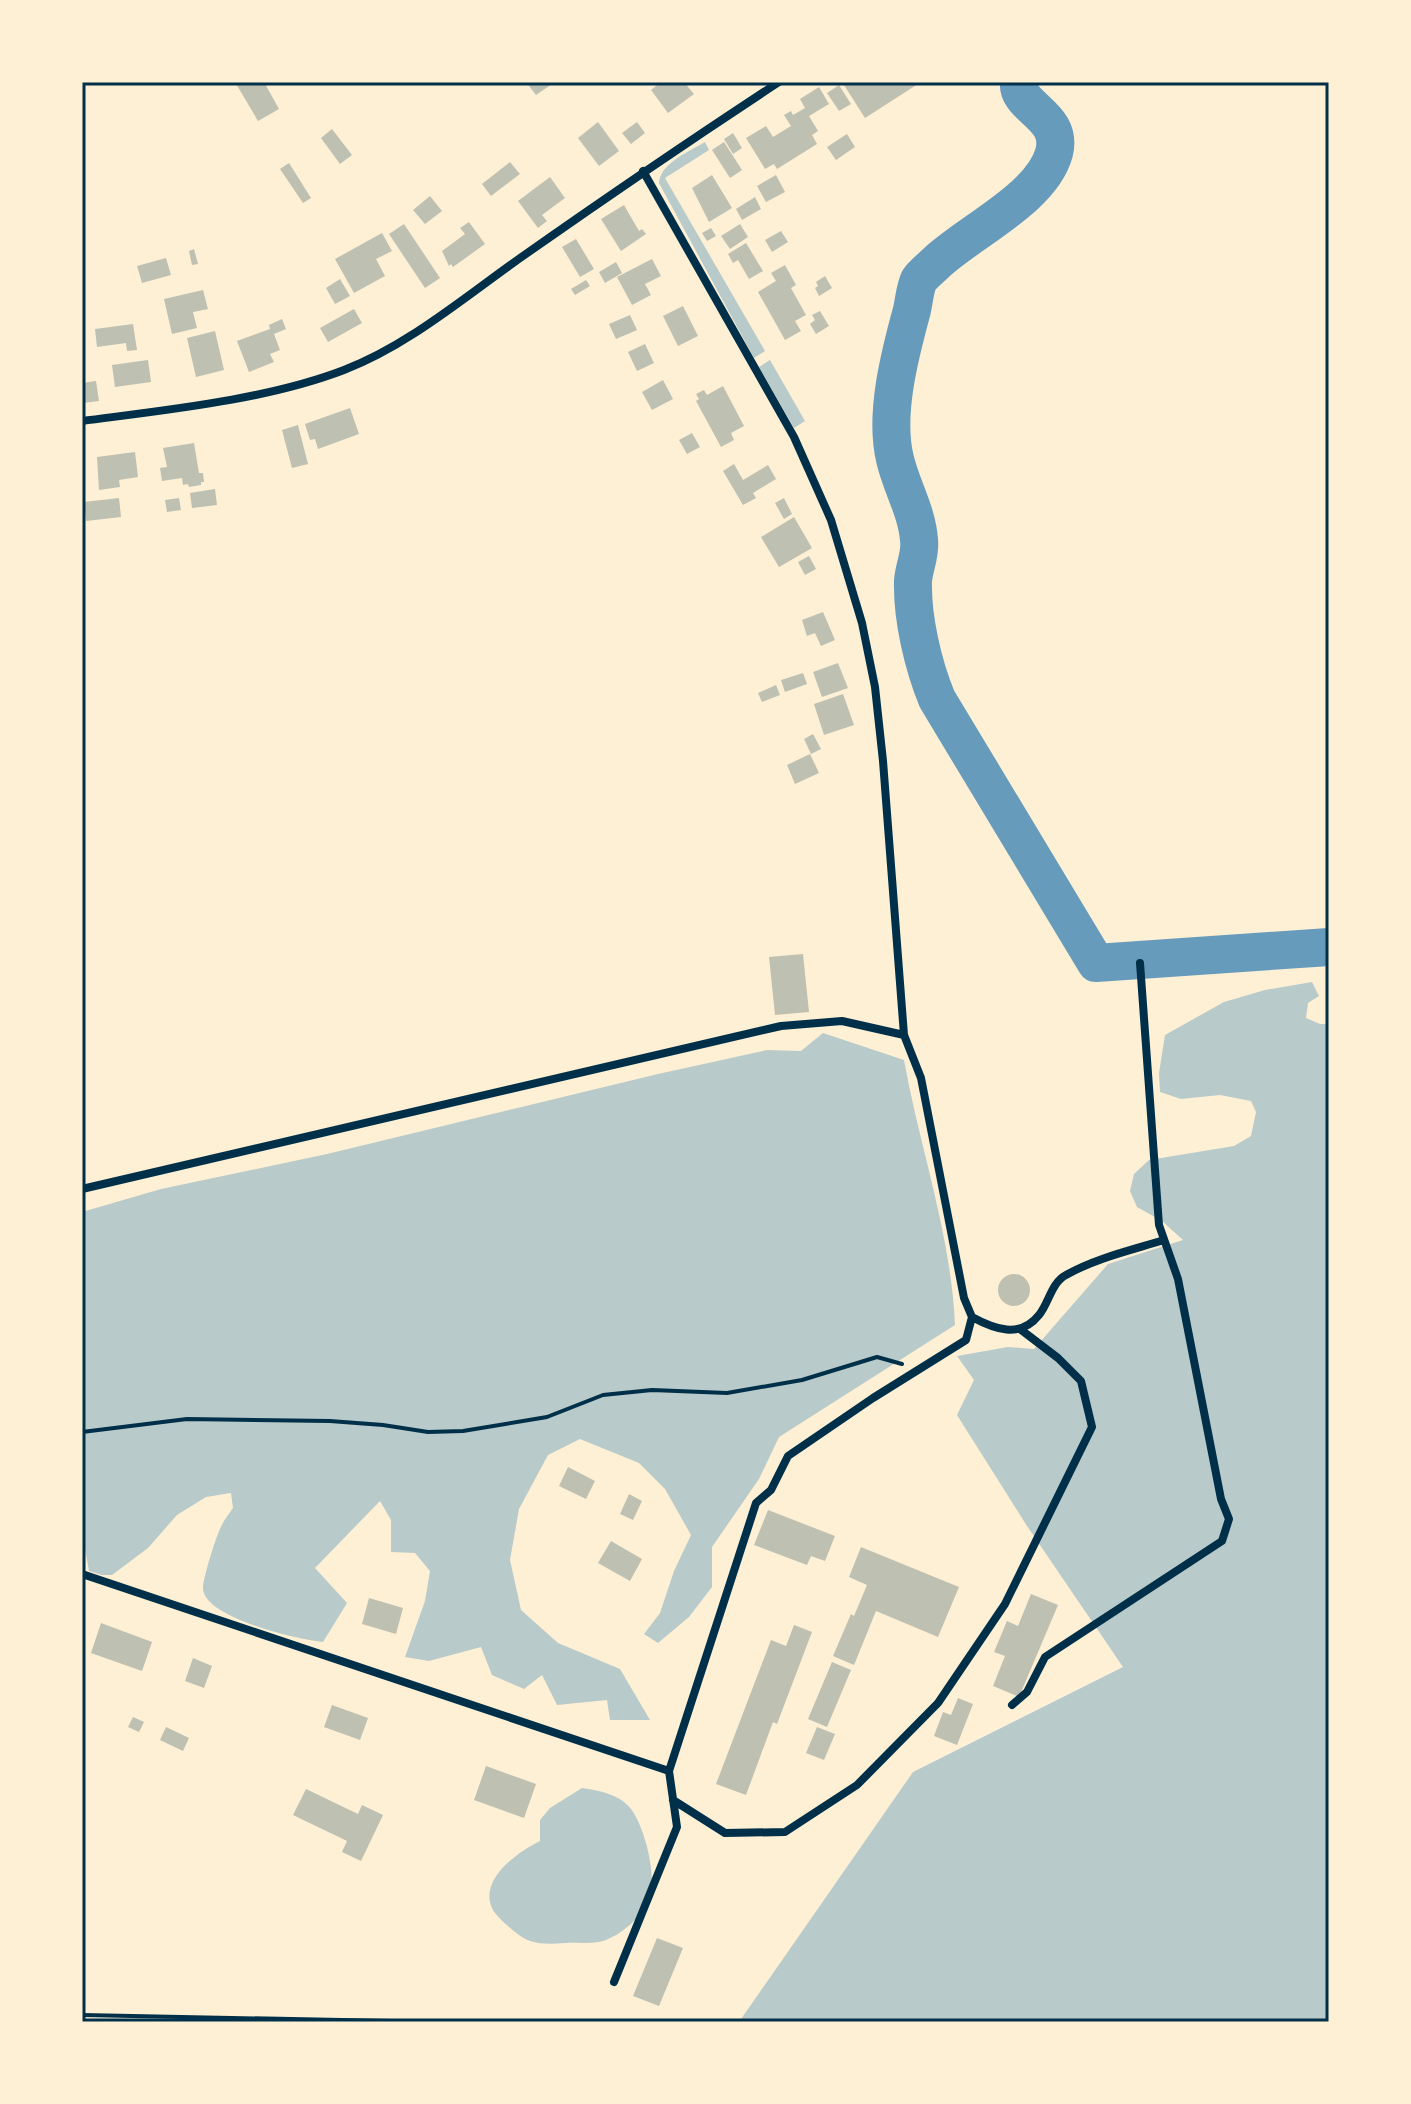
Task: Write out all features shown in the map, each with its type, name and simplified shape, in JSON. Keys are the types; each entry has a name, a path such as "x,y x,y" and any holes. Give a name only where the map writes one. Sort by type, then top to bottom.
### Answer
{"street":[{"path":"82,421 181,408 284,388 345,370 392,348 643,171 779,82"},
{"path":"614,1982 677,1827 669,1771 756,1503 771,1490 788,1456 966,1340 972,1317 964,1298 921,1078 904,1035 883,761 875,687 862,623 831,520 794,437 643,171"},
{"path":"1012,1705 1027,1692 1045,1657 1222,1541 1229,1519 1221,1499 1178,1279 1159,1225 1140,963"},
{"path":"82,1189 781,1026 842,1021 904,1035"},
{"path":"972,1317 995,1330 1020,1329 1038,1316 1062,1276 1164,1240"},
{"path":"673,1800 725,1833 785,1832 857,1785 938,1703 1005,1604 1092,1427 1081,1381 1058,1358 1020,1329"},
{"path":"82,1574 669,1771"}],"lane":[{"path":"82,2015 442,2022"}],"path":[{"path":"82,1432 187,1419 330,1421 428,1432 463,1431 547,1417 603,1395 652,1390 727,1393 802,1380 877,1357 920,1369"}],"shaded area":[{"path":"705,142 709,150 665,178 765,351 754,358 659,183 670,164"},
{"path":"770,360 805,421 794,428 759,367"},
{"path":"1312,982 1319,996 1308,1003 1306,1018 1329,1024 1329,2022 739,2022 913,1772 1123,1667 1027,1526 957,1415 974,1380 957,1356 1008,1347 1034,1349 1108,1264 1183,1240 1162,1221 1137,1207 1130,1191 1134,1174 1149,1160 1234,1146 1251,1136 1256,1112 1251,1101 1220,1095 1181,1099 1160,1092 1159,1073 1165,1035 1224,1002 1265,990"},
{"path":"823,1033 904,1060 948,1258 955,1325 779,1437 759,1479 712,1547 712,1587 689,1617 658,1643 644,1634 660,1613 674,1571 691,1535 665,1489 639,1463 580,1439 548,1455 519,1509 510,1560 521,1610 558,1643 620,1669 650,1720 610,1720 607,1700 557,1705 542,1675 524,1689 492,1675 481,1647 429,1661 405,1657 425,1601 430,1571 415,1553 391,1552 391,1520 380,1501 315,1568 347,1603 323,1642 255,1626 219,1609 208,1600 203,1589 205,1577 218,1534 233,1508 231,1493 206,1497 177,1515 148,1548 112,1575 89,1571 82,1532 82,1212 161,1189 327,1154 658,1074 767,1050 801,1051"},
{"path":"582,1788 615,1797 631,1809 649,1855 651,1893 636,1919 608,1939 587,1943 533,1942 521,1937 495,1913 490,1888 502,1868 540,1841 540,1820 550,1808"}],"building":[{"path":"235,82 264,82 279,109 258,121"},
{"path":"526,82 555,82 536,95"},
{"path":"661,82 684,82 694,94 668,113 651,90"},
{"path":"850,82 921,82 865,118 844,85"},
{"path":"839,85 851,104 839,111 827,93"},
{"path":"819,87 829,104 809,116 818,131 812,135 817,144 777,169 774,164 765,169 746,138 766,126 773,137 791,126 784,115 791,111 793,115 805,108 800,99"},
{"path":"598,122 619,151 599,166 578,138"},
{"path":"637,122 645,133 631,144 622,133"},
{"path":"332,129 352,155 340,164 321,138"},
{"path":"733,133 742,148 733,154 724,139"},
{"path":"847,134 855,147 836,160 827,147"},
{"path":"724,142 742,170 730,178 712,150"},
{"path":"510,162 520,174 491,196 482,184"},
{"path":"289,163 311,198 303,203 280,169"},
{"path":"712,175 732,208 709,222 692,188"},
{"path":"776,175 785,192 766,202 757,186"},
{"path":"550,177 565,198 542,215 547,221 538,228 518,201"},
{"path":"430,196 442,211 425,224 413,210"},
{"path":"755,197 761,209 742,220 736,209"},
{"path":"624,205 639,231 642,229 646,234 621,251 601,219"},
{"path":"469,222 485,244 453,267 451,264 449,266 442,251 465,234 460,228"},
{"path":"404,224 440,278 425,288 389,234"},
{"path":"740,224 748,237 730,249 721,236"},
{"path":"711,228 716,236 707,241 702,233"},
{"path":"781,231 788,242 772,252 765,240"},
{"path":"382,233 392,251 376,259 385,276 354,293 335,259"},
{"path":"576,239 594,269 580,277 562,247"},
{"path":"746,243 763,271 749,279 738,260 733,263 728,254"},
{"path":"194,249 198,264 192,265 189,251"},
{"path":"166,258 171,275 142,283 137,266"},
{"path":"652,259 661,276 645,284 651,295 632,305 617,277"},
{"path":"616,262 622,273 605,283 599,272"},
{"path":"785,265 796,285 791,288 806,315 795,321 801,331 785,340 758,292 776,281 771,273"},
{"path":"825,276 832,288 819,296 816,282"},
{"path":"340,279 350,296 335,304 326,288"},
{"path":"586,280 590,286 575,295 571,289"},
{"path":"203,290 208,309 193,312 197,328 172,334 164,299"},
{"path":"683,306 698,336 678,346 663,316"},
{"path":"354,309 362,323 328,342 320,328"},
{"path":"820,311 829,326 816,334 810,324 815,320 812,315"},
{"path":"630,315 637,330 616,339 609,324"},
{"path":"282,319 286,329 274,334 280,350 270,354 274,362 249,372 237,341 270,329 269,325"},
{"path":"133,324 137,350 127,351 126,343 97,347 95,329"},
{"path":"215,331 224,370 196,377 187,338"},
{"path":"645,344 654,363 637,371 628,352"},
{"path":"148,360 151,382 115,387 112,365"},
{"path":"663,380 673,399 652,410 642,392"},
{"path":"96,381 99,401 83,403 82,383"},
{"path":"723,386 744,426 731,433 734,440 721,447 696,401 699,399 696,394 704,390 707,395"},
{"path":"350,408 359,434 318,449 315,439 310,440 305,424"},
{"path":"298,425 308,464 292,468 282,430"},
{"path":"692,433 700,447 687,454 679,440"},
{"path":"194,443 199,473 203,473 204,482 189,487 188,484 183,485 182,478 162,481 160,468 167,467 163,448"},
{"path":"135,452 138,477 119,480 120,487 99,490 97,457"},
{"path":"734,464 743,480 768,465 776,479 753,493 756,498 743,505 723,471"},
{"path":"215,489 217,505 192,508 190,493"},
{"path":"119,498 121,517 86,521 84,502"},
{"path":"179,498 181,510 167,512 165,500"},
{"path":"784,498 792,514 784,519 775,503"},
{"path":"794,517 812,548 779,567 761,537"},
{"path":"809,556 816,569 805,575 798,562"},
{"path":"823,612 835,640 821,646 815,633 807,636 802,620"},
{"path":"838,663 848,688 822,697 813,672"},
{"path":"803,673 807,684 785,692 781,680"},
{"path":"776,685 780,695 762,702 758,693"},
{"path":"843,694 854,725 824,735 814,704"},
{"path":"813,734 821,749 811,754 804,739"},
{"path":"810,754 819,773 795,784 787,765"},
{"path":"803,954 809,1012 775,1015 769,957"},
{"path":"1014,1274 1025,1279 1030,1290 1025,1301 1014,1306 1003,1301 998,1290 1003,1279"},
{"path":"568,1467 595,1481 586,1499 559,1486"},
{"path":"629,1494 642,1501 633,1520 620,1514"},
{"path":"768,1510 835,1536 825,1561 811,1556 807,1565 754,1545"},
{"path":"611,1541 642,1559 630,1581 598,1563"},
{"path":"861,1547 959,1587 938,1637 876,1611 854,1665 833,1656 867,1585 849,1577"},
{"path":"1031,1594 1058,1605 1019,1697 993,1686 1005,1656 994,1652 1007,1621 1018,1626"},
{"path":"369,1598 403,1608 396,1634 362,1624"},
{"path":"101,1623 152,1642 142,1671 91,1653"},
{"path":"794,1625 812,1632 746,1795 716,1784 771,1640 786,1646"},
{"path":"193,1658 212,1666 204,1688 185,1681"},
{"path":"832,1662 851,1670 827,1727 808,1719"},
{"path":"958,1698 973,1704 957,1745 934,1736 943,1712 951,1715"},
{"path":"332,1705 368,1718 360,1740 324,1727"},
{"path":"133,1717 144,1722 139,1732 128,1727"},
{"path":"166,1727 189,1738 183,1751 160,1740"},
{"path":"817,1727 835,1734 824,1760 806,1753"},
{"path":"486,1766 536,1784 524,1818 474,1800"},
{"path":"306,1789 358,1814 362,1805 383,1815 361,1861 342,1852 347,1841 293,1815"},
{"path":"657,1938 683,1948 659,2006 633,1996"}],"waterway":[{"path":"1019,82 1025,99 1052,130 1054,153 1047,170 1020,200 950,251 919,280 892,404 895,459 918,529 919,550 913,581 914,610 932,686 1096,963 1329,947"}]}
